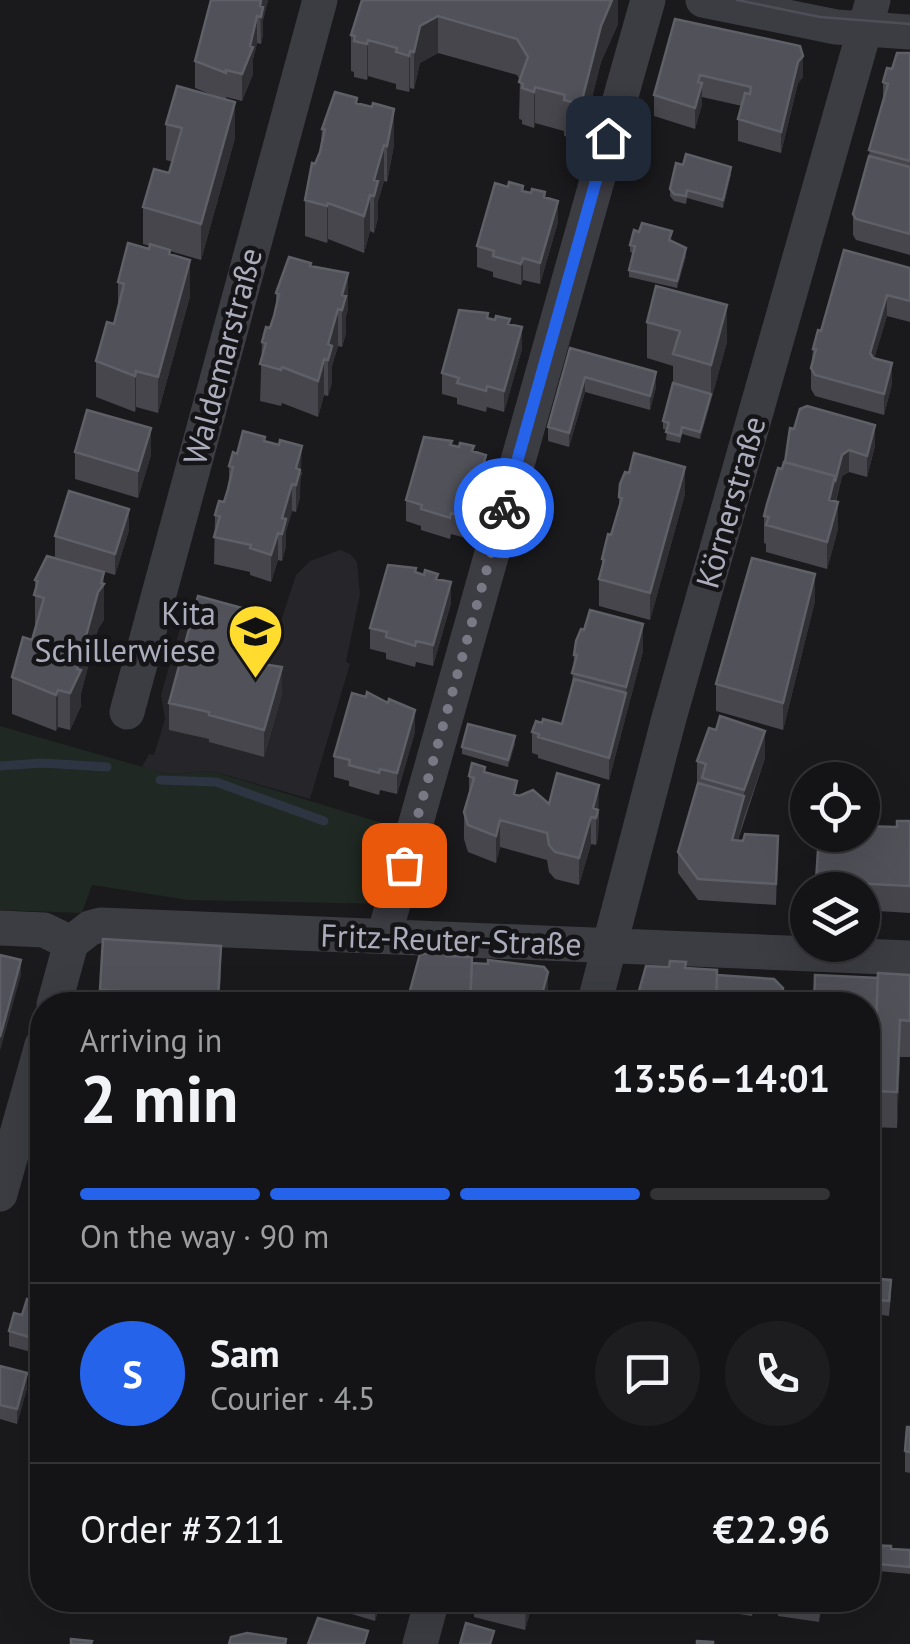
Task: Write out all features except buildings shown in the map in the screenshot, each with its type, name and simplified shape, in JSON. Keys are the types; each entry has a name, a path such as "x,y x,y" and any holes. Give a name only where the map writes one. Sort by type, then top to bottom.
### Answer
{"street":[{"name":"Waldemarstraße","path":"126,712 320,0"},
{"path":"384,936 648,0"},
{"path":"702,0 868,16 910,32"},
{"name":"Körnerstraße","path":"598,992 669,718 868,16"},
{"name":"Fritz-Reuter-Straße","path":"72,943 90,928 101,925 910,958"},
{"path":"0,928 44,930 72,943 58,992"},
{"path":"0,1194 30,1088"},
{"path":"420,1644 429,1612"}],"shaded area":[{"name":"Kita Schillerwiese","path":"340,550 357,562 360,594 346,662 350,664 310,799 212,771 168,774 142,767 149,754 154,755 165,719 161,695 187,604 278,630 296,575 310,561"},
{"path":"0,726 167,774 212,771 405,830 386,904 188,900 92,885 82,913 0,910"}],"waterway":[{"path":"0,766 42,763 107,767"},
{"path":"160,780 216,782 324,821"}],"tram line":[{"path":"737,0 820,17 910,24"}],"way so far":[{"path":"404,865 504,508"}],"place":[{"name":"Kita Schillerwiese","path":"255,680"}],"route":[{"path":"504,508 608,138"}]}
